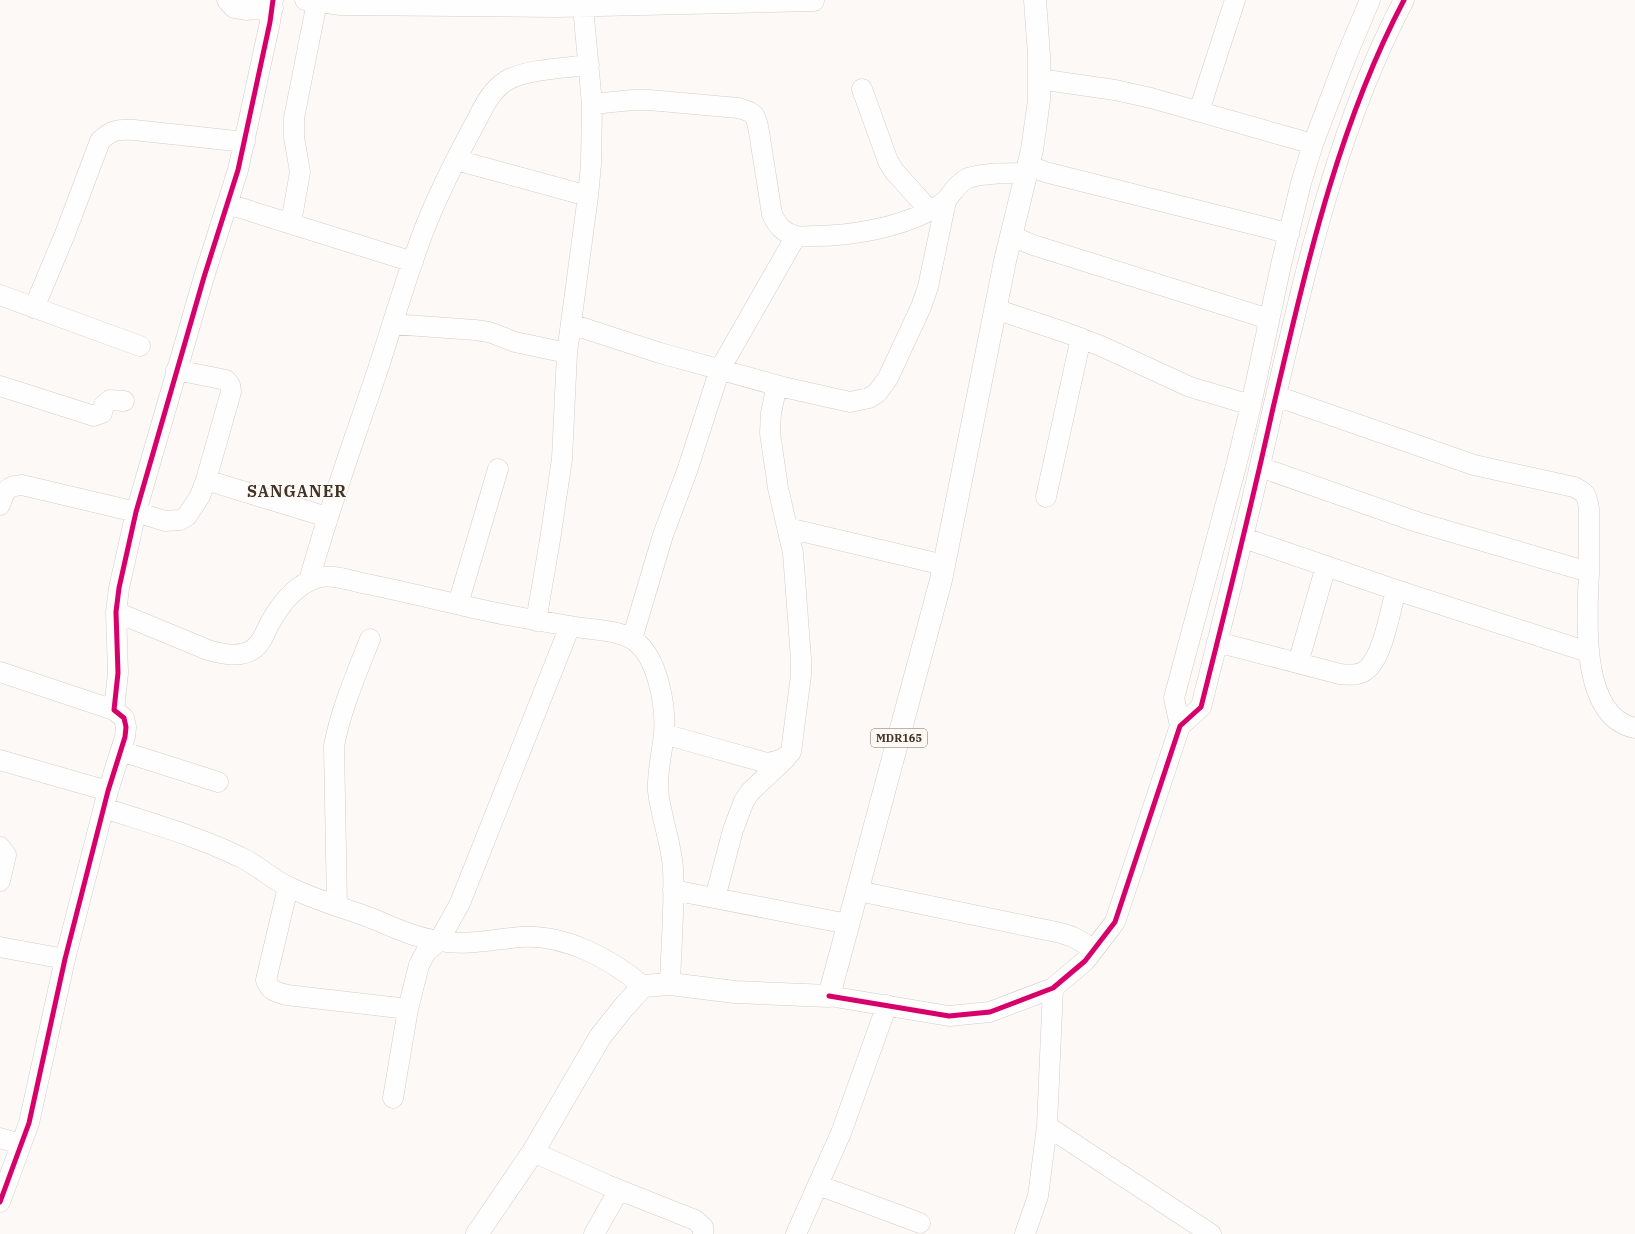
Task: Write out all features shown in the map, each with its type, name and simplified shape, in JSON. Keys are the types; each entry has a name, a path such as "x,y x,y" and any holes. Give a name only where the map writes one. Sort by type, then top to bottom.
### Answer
{"main road":[{"name":"MDR165","path":"829,996 944,566 995,309 1027,169 1039,100 1035,0"},
{"path":"477,1234 533,1152 600,1037 623,1008 644,986 670,984 735,992 829,996"}],"street":[{"path":"114,710 118,673 116,612 119,588 136,512 176,370 228,204 245,142 273,4 246,10 234,8 227,0"},
{"path":"1199,110 1235,0"},
{"path":"1180,726 1174,698 1217,540 1251,405 1269,319 1301,183 1313,144 1346,57 1370,0"},
{"path":"829,996 949,1016 990,1012 1053,988 1085,961 1115,922 1180,726 1201,707 1244,538 1313,241 1339,155 1359,97 1404,0"},
{"path":"291,223 300,172 294,137 294,118 311,1 341,3 583,7 674,2 814,1"},
{"path":"536,621 562,460 567,352 588,196 592,104 583,7"},
{"path":"309,581 328,517 413,262 432,212 456,160 492,93 506,81 523,75 589,65"},
{"path":"1039,79 1115,90 1199,110 1313,144"},
{"path":"862,89 888,161 894,171 938,206"},
{"path":"592,104 649,100 738,108 750,111 757,120 760,132 772,214 777,224 784,231 796,236 824,236 875,229 905,221 938,206 956,187 967,179 981,175 1027,169 1045,172 1289,234"},
{"path":"34,308 65,234 100,141 108,133 121,130 134,130 245,142"},
{"path":"456,160 588,196"},
{"path":"228,204 413,262"},
{"path":"571,324 660,353 777,385 850,402 869,398 877,393 888,378 921,307 928,287 938,206"},
{"path":"632,639 663,535 687,471 720,369 796,236"},
{"path":"1011,236 1033,245 1269,319"},
{"path":"0,296 140,346"},
{"path":"995,309 1102,346 1190,387 1251,405"},
{"path":"392,324 489,332 515,342 567,352"},
{"path":"1046,497 1081,338"},
{"path":"0,505 5,492 12,486 22,485 136,512 165,521 180,520 187,516 200,496 206,480 231,392 230,385 226,380 176,370"},
{"path":"715,898 734,830 744,801 750,792 791,752 801,675 793,553 778,488 770,433 771,413 777,385"},
{"path":"0,386 94,416 102,413 104,405 110,400 124,401"},
{"path":"1276,396 1474,465 1574,487 1584,492 1588,499 1589,509 1587,618 1588,652 1593,678 1602,704 1617,720 1635,728"},
{"path":"1260,467 1416,522 1589,572"},
{"path":"458,604 498,469"},
{"path":"206,480 328,517"},
{"path":"788,528 944,566"},
{"path":"1244,538 1396,590 1588,652"},
{"path":"1298,663 1326,566"},
{"path":"116,612 208,650 223,654 236,654 252,650 263,639 281,606 300,586 309,581 324,577 345,579 536,621 615,633 632,639 641,647 650,660 656,674 664,714 664,734 658,775 658,792 673,869 670,984"},
{"path":"1217,642 1350,676 1366,671 1378,655 1396,590"},
{"path":"393,1098 408,1009 419,965 426,952 439,941 460,903 570,626"},
{"path":"337,906 334,746 344,705 370,639"},
{"path":"0,672 114,710 124,718 126,727 121,751 106,800 65,959 29,1123 0,1202"},
{"path":"664,734 766,762 778,761 787,757"},
{"path":"121,751 218,782"},
{"path":"0,760 106,800 198,838 248,861 288,887 412,934 439,941 464,942 528,937 541,937 556,940 610,961 644,986"},
{"path":"0,847 6,855 0,881"},
{"path":"288,887 266,980 269,988 275,992 287,995 408,1009"},
{"path":"673,890 848,924"},
{"path":"858,891 1061,933 1073,937 1094,949"},
{"path":"0,947 65,959"},
{"path":"1025,1234 1038,1196 1048,1126 1053,988"},
{"path":"796,1234 856,1093 887,1005"},
{"path":"1048,1126 1211,1234"},
{"path":"0,1138 21,1144"},
{"path":"533,1152 619,1190 695,1220 703,1227 703,1234"},
{"path":"818,1185 920,1223"},
{"path":"594,1234 619,1190"}],"cycle path":[{"path":"0,1202 29,1123 65,959 108,791 125,737 126,727 124,718 114,710 118,673 116,612 119,588 136,512 204,277 238,170 270,22 273,0"},
{"path":"829,996 949,1016 990,1012 1053,988 1085,961 1115,922 1180,726 1201,707 1311,251 1342,148 1360,98 1380,48 1404,0"}],"district":[{"name":"SANGANER","path":"297,491"}]}
